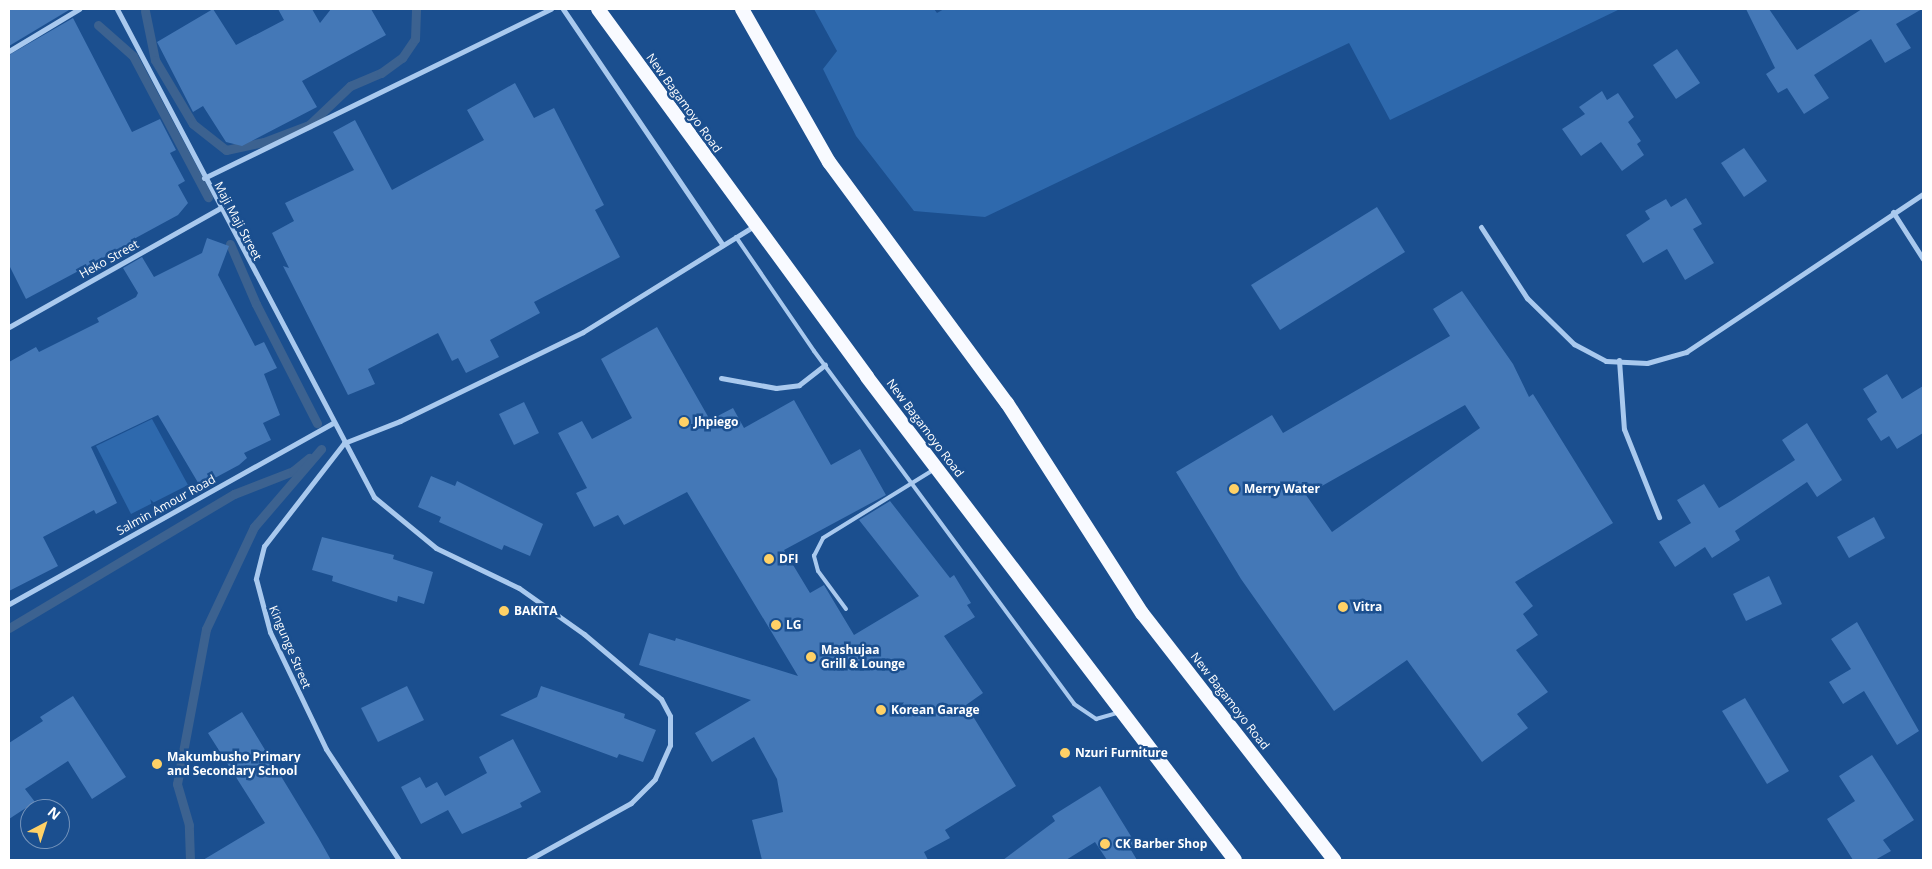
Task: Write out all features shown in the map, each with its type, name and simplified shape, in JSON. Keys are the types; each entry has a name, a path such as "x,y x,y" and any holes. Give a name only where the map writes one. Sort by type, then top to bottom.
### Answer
{"highway":[{"name":"New Bagamoyo Road","path":"598,9 754,226 1120,712 1235,860"},
{"name":"New Bagamoyo Road","path":"742,9 829,162 1007,403 1142,613 1334,860"}],"street":[{"path":"9,50 79,9"},
{"name":"Maji Maji Street","path":"117,9 333,423 374,497 409,530 436,548 518,588 543,604 660,699 670,716 673,730 670,745 656,779 631,803 528,860"},
{"path":"204,178 551,9"},
{"path":"563,9 723,245"},
{"path":"1481,226 1526,298 1574,344 1606,361 1619,360 1647,363 1686,352 1893,212 1923,194"},
{"name":"Heko Street","path":"9,327 220,208"},
{"path":"1893,212 1923,259"},
{"path":"344,443 417,413 583,332 650,294 754,226"},
{"path":"1619,360 1624,429 1659,517"},
{"path":"721,378 776,388 799,385 825,365"},
{"name":"Salmin Amour Road","path":"9,604 333,423"},
{"name":"Kingunge Street","path":"344,443 293,504 264,546 256,579 270,632 326,749 400,860"}],"lane":[{"path":"736,237 825,365 1074,704 1096,719 1120,712"},
{"path":"846,609 818,571 814,556 823,538 937,467"}],"shaded area":[{"path":"814,9 934,9 937,13 944,9 1620,9 1390,120 1349,43 985,217 914,211 856,136 823,69 837,51"},
{"path":"152,419 188,485 131,514 96,446"}],"building":[{"path":"9,9 68,9 69,10 9,46"},
{"path":"213,9 236,45 284,20 278,9 312,9 320,23 331,9 371,9 386,35 302,81 317,107 242,146 226,142 203,106 193,112 157,42"},
{"path":"1746,9 1769,9 1797,50 1862,9 1922,9 1896,24 1911,48 1885,63 1871,39 1814,75 1829,98 1804,114 1787,88 1778,93 1766,74 1775,68"},
{"path":"73,18 132,132 160,119 176,150 170,153 185,181 178,185 188,203 178,215 132,240 138,249 119,260 114,252 26,299 9,265 9,55"},
{"path":"1677,49 1700,83 1676,99 1653,65"},
{"path":"515,83 534,118 554,108 604,205 595,210 620,257 534,302 540,313 490,340 499,357 466,373 458,358 452,361 438,333 368,369 375,384 348,395 283,266 289,268 272,233 294,221 285,203 354,170 333,132 355,120 392,190 484,140 467,110"},
{"path":"1602,91 1607,100 1618,93 1634,117 1628,122 1641,141 1637,144 1644,155 1622,171 1601,142 1581,156 1562,129 1585,114 1579,107"},
{"path":"1744,148 1767,181 1744,197 1721,163"},
{"path":"1686,198 1702,224 1693,229 1714,263 1685,280 1667,249 1643,263 1626,235 1650,219 1645,211 1666,199 1671,207"},
{"path":"1377,207 1405,252 1280,330 1251,285"},
{"path":"207,238 229,246 218,275 255,346 264,342 277,368 264,374 280,415 263,423 271,440 244,453 247,458 239,465 200,486 158,415 91,447 117,503 96,514 94,510 43,537 58,566 9,591 9,362 36,347 39,352 99,322 97,318 136,297 138,293 123,268 142,257 154,277 202,253"},
{"path":"1462,291 1513,364 1529,397 1533,394 1613,523 1515,582 1533,606 1523,614 1538,635 1516,650 1548,692 1517,714 1528,728 1482,762 1407,660 1334,711 1241,579 1176,472 1272,415 1283,433 1450,336 1433,309","holes":["1465,405 1480,428 1332,532 1306,495"]},
{"path":"657,327 710,420 733,408 744,428 794,400 831,465 860,449 886,495 784,550 810,593 824,585 854,635 919,596 859,520 890,501 950,578 954,575 971,603 967,605 975,617 944,636 983,693 966,705 1016,786 945,830 950,838 924,852 928,860 762,860 752,820 783,812 777,779 754,737 712,762 695,733 751,700 639,665 649,633 675,641 676,638 798,676 687,492 624,525 618,515 594,527 576,493 587,488 558,433 582,421 592,439 632,418 601,359"},
{"path":"1887,374 1902,399 1923,386 1923,433 1897,449 1889,436 1881,441 1867,419 1877,412 1863,389"},
{"path":"524,402 539,433 514,445 499,414"},
{"path":"1807,423 1842,480 1817,497 1807,482 1735,531 1740,540 1712,558 1705,547 1675,567 1659,542 1691,523 1677,500 1704,484 1719,508 1731,501 1795,460 1782,440"},
{"path":"431,476 455,486 457,481 543,524 530,556 504,545 502,550 439,522 441,517 418,507"},
{"path":"1874,517 1885,538 1849,558 1837,537"},
{"path":"322,537 394,555 393,559 433,572 424,604 398,596 397,602 332,581 333,576 312,570"},
{"path":"1769,576 1782,604 1746,621 1733,594"},
{"path":"1857,622 1919,731 1897,745 1864,691 1843,704 1829,682 1851,669 1831,639"},
{"path":"407,686 424,720 378,742 361,708"},
{"path":"541,686 625,714 624,718 656,730 643,762 619,754 617,758 500,715 537,697"},
{"path":"73,696 126,777 92,799 68,761 25,789 33,799 20,799 20,812 9,819 9,743 43,721 40,717"},
{"path":"1745,698 1789,771 1767,784 1722,711"},
{"path":"242,712 331,860 203,860 265,823 208,733"},
{"path":"513,739 541,792 520,803 522,807 462,834 448,810 421,824 401,787 420,777 426,788 437,782 445,796 487,773 479,757"},
{"path":"1872,755 1914,820 1883,840 1891,851 1875,860 1853,860 1827,819 1855,801 1839,776"},
{"path":"1100,786 1137,846 1131,850 1137,860 1107,860 1095,842 1066,860 1003,860 1055,821 1052,816"}],"waterway":[{"path":"145,11 155,60 193,124 226,150 264,142 309,125 350,86 381,73 402,58 415,39 416,9"},
{"path":"98,25 133,56 208,197"},
{"path":"230,244 256,304 317,423"},
{"path":"190,860 189,825 177,784 206,629 254,527 321,449"},
{"path":"9,628 234,494 293,471 309,458"}],"place":[{"name":"Jhpiego","path":"684,422"},
{"name":"Merry Water","path":"1234,489"},
{"name":"DFI","path":"769,559"},
{"name":"Vitra","path":"1343,607"},
{"name":"BAKITA","path":"504,611"},
{"name":"LG","path":"776,625"},
{"name":"Mashujaa Grill & Lounge","path":"811,657"},
{"name":"Korean Garage","path":"881,710"},
{"name":"Nzuri Furniture","path":"1065,753"},
{"name":"Makumbusho Primary and Secondary School","path":"157,764"},
{"name":"CK Barber Shop","path":"1105,844"}]}
